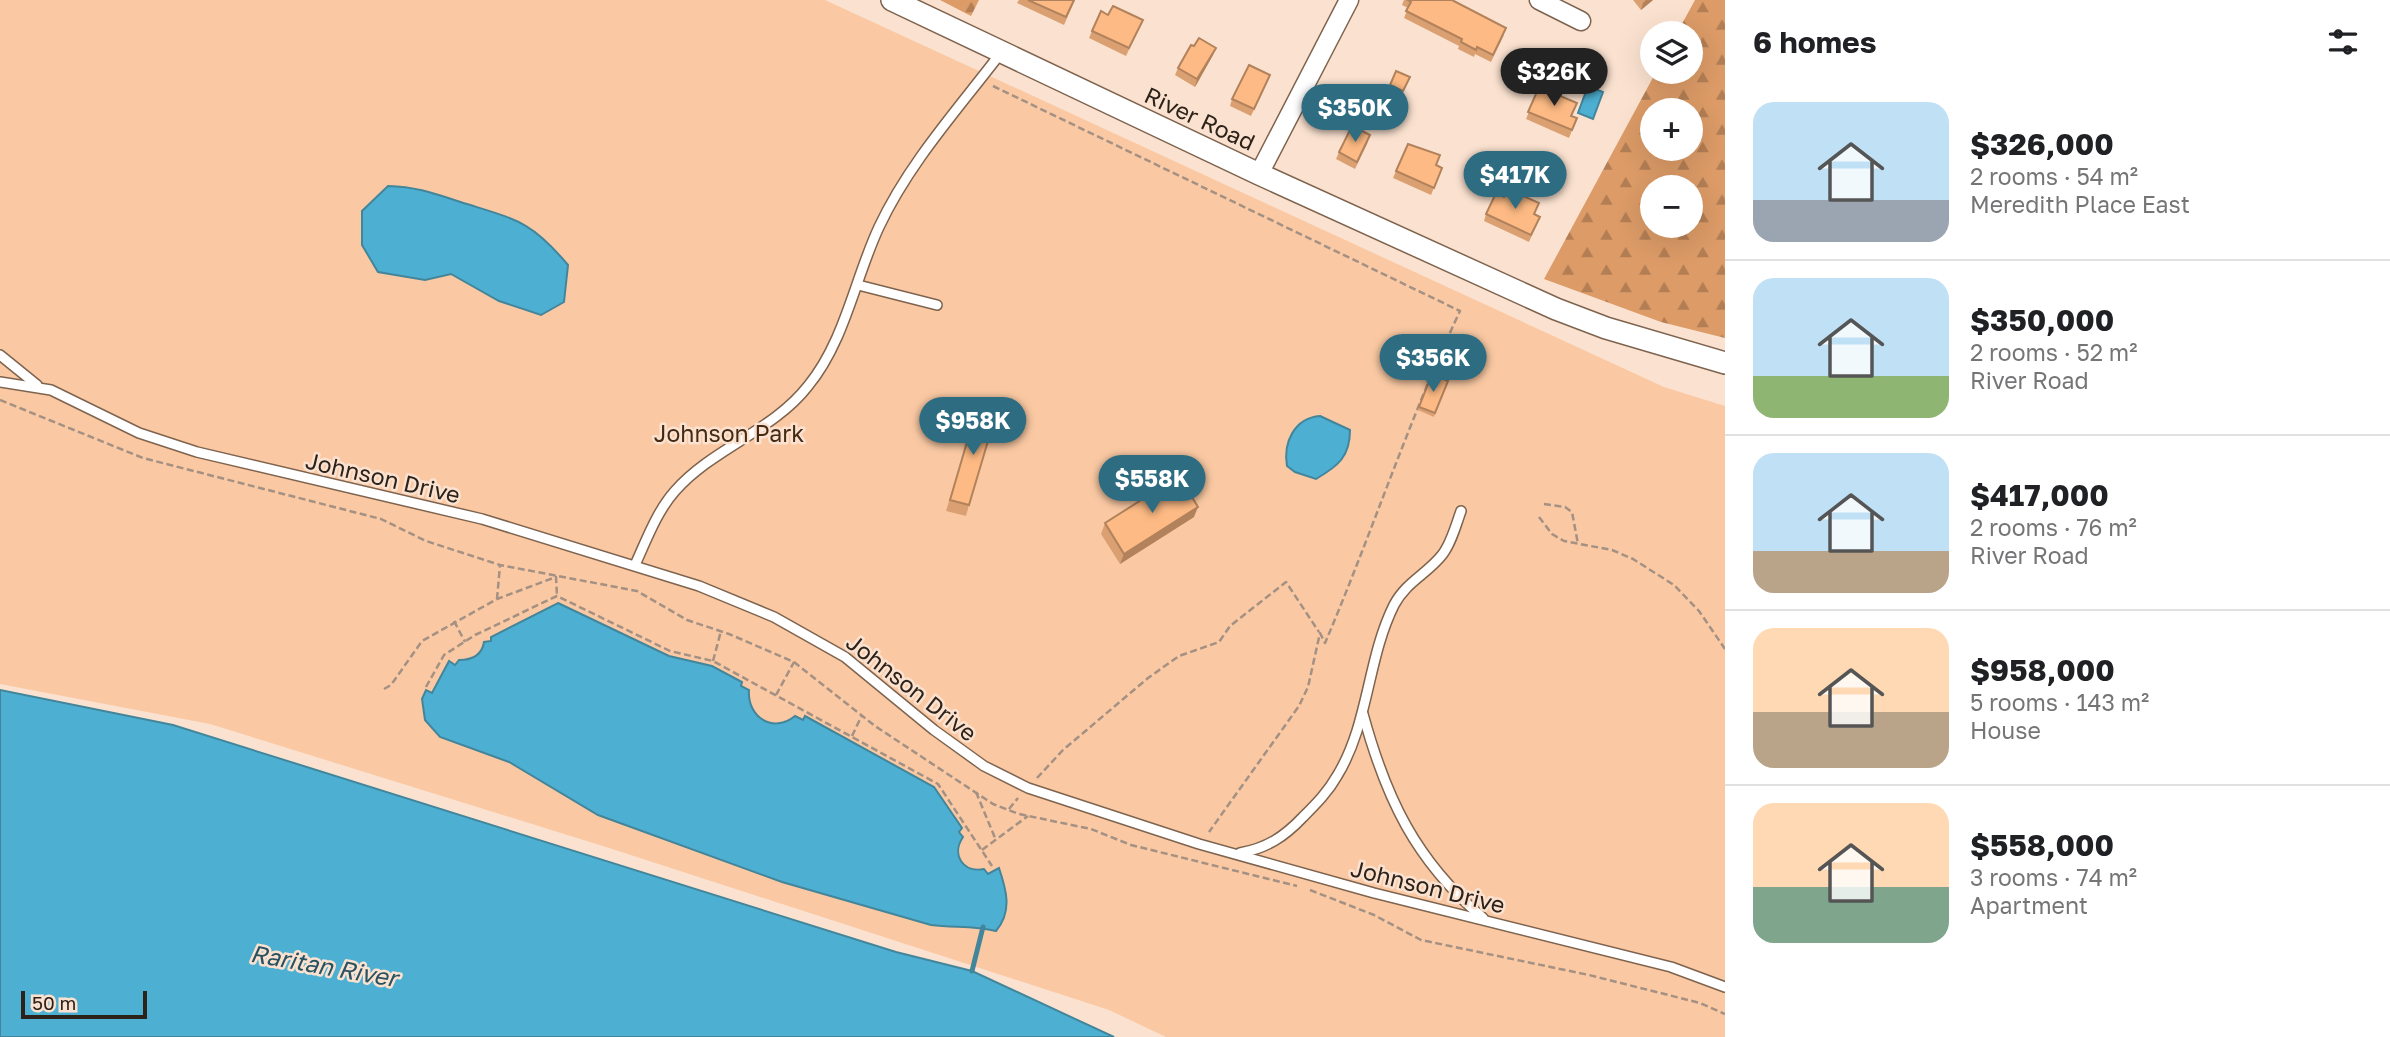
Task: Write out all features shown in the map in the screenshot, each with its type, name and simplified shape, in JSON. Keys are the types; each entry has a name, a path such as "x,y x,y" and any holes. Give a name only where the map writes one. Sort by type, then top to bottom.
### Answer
{"street":[{"name":"River Road","path":"892,0 1000,54 1556,309 1606,328 1725,363"},
{"path":"1259,174 1349,0"},
{"path":"1539,0 1581,21"}],"lane":[{"path":"635,565 650,533 676,490 722,451 773,419 808,386 832,345 858,285 878,227 911,170 1000,54"},
{"path":"858,285 937,305"},
{"path":"0,355 38,386"},
{"name":"Johnson Drive","path":"0,382 38,386 139,433 197,452 482,519 699,586 774,617 845,657 934,730 995,772 1028,788 1199,844 1374,893 1671,967 1725,987"},
{"path":"1235,854 1269,846 1294,827 1325,794 1348,755 1362,712 1380,637 1395,603 1408,583 1443,554 1461,511"},
{"path":"1362,712 1376,760 1411,839 1437,875 1486,920"}],"path":[{"path":"980,80 1460,311 1415,410 1359,565 1325,643 1286,582 1230,626 1219,642 1180,656 1148,678 1063,750 1034,780"},
{"path":"0,400 143,458 381,519 426,541 500,565 637,591 687,621 720,631 794,662 862,715 976,792 1008,810 1091,829 1131,845 1309,890 1374,915 1421,940 1589,975 1700,1003 1725,1014"},
{"path":"1544,504 1565,507 1572,512 1578,544"},
{"path":"1539,517 1552,534 1578,544 1612,550 1675,585 1699,611 1725,649"},
{"path":"497,599 500,565"},
{"path":"556,577 557,596"},
{"path":"384,690 391,685 422,641 497,599 556,577"},
{"path":"426,687 444,655 557,596"},
{"path":"557,596 670,651 713,661 938,784 992,866"},
{"path":"454,621 465,642"},
{"path":"713,661 720,631"},
{"path":"1186,858 1299,706 1308,687 1320,633"},
{"path":"776,695 794,662"},
{"path":"852,736 862,715"},
{"path":"976,792 995,838"},
{"path":"1008,810 1021,796"},
{"path":"982,850 1028,816"}],"green space":[{"name":"Johnson Park","path":"0,0 825,0 1664,387 1725,406 1725,1037 1166,1037 1109,1010 606,847 210,724 0,684"},
{"path":"940,0 979,0 971,16"},
{"path":"1695,0 1725,0 1725,338 1661,322 1544,279 1640,102 1640,161 1703,161 1703,98 1642,98 1650,84 1703,84 1703,21 1684,21"}],"water":[{"path":"1588,86 1603,92 1593,119 1578,113"},
{"path":"388,186 438,195 499,214 534,231 568,265 564,302 541,315 499,301 451,274 425,280 378,272 362,245 362,211"},
{"path":"1320,416 1350,430 1348,447 1341,460 1316,479 1295,472 1287,466 1286,457 1292,433 1303,421"},
{"path":"558,603 669,656 712,666 742,682 741,686 749,690 752,708 763,720 778,723 795,716 803,720 805,716 934,787 962,828 959,832 963,837 958,850 961,861 970,868 984,869 988,874 999,868 1006,892 1006,908 1005,916 996,931 931,925 782,882 598,815 509,762 440,737 425,720 422,699 426,690 432,693 449,661 455,665 459,660 476,656 484,642 491,641 491,637"},
{"name":"Raritan River","path":"0,690 173,725 896,952 972,971 1114,1037 0,1037"}],"building":[{"path":"1028,0 1074,0 1066,17"},
{"path":"1408,0 1452,0 1506,28 1493,55 1477,47 1476,50 1461,42 1462,39 1406,11 1411,2"},
{"path":"1113,6 1143,20 1129,48 1092,31 1101,11 1108,15"},
{"path":"1199,38 1216,48 1197,79 1178,68 1191,45 1194,46"},
{"path":"1249,65 1270,75 1254,109 1232,99"},
{"path":"1396,71 1410,77 1403,91 1390,85"},
{"path":"1539,87 1577,103 1571,116 1577,118 1572,130 1528,112"},
{"path":"1352,126 1370,135 1357,162 1339,152"},
{"path":"1408,144 1440,155 1436,165 1442,168 1434,188 1396,171"},
{"path":"1508,189 1539,203 1534,214 1540,217 1531,235 1486,214 1496,193 1504,197"},
{"path":"1432,374 1448,381 1435,413 1419,407"},
{"path":"977,408 996,414 969,505 950,500"},
{"path":"1179,476 1198,507 1124,554 1105,523"}],"waterway":[{"path":"972,971 983,927"}]}
